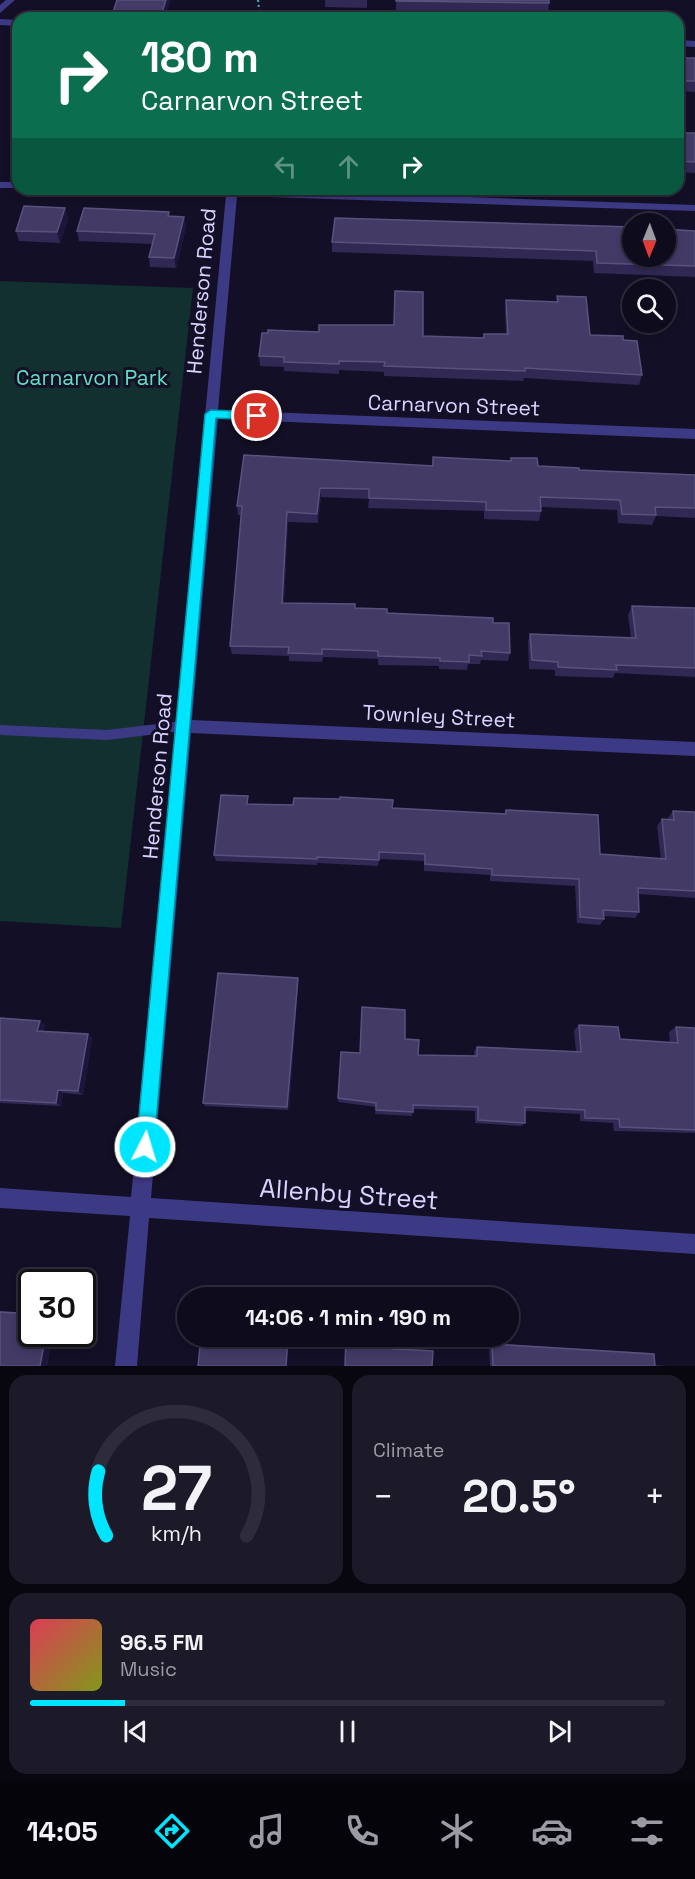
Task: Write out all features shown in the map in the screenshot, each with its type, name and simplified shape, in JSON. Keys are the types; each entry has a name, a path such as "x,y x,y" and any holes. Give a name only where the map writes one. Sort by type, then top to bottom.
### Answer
{"street":[{"path":"0,10 11,0"},
{"name":"Henderson Road","path":"126,1366 231,195"},
{"path":"340,195 695,208"},
{"name":"Carnarvon Street","path":"211,414 695,434"},
{"name":"Townley Street","path":"182,726 695,749"},
{"name":"Allenby Street","path":"0,1198 695,1244"}],"lane":[{"path":"0,730 107,735 182,726"}],"green space":[{"name":"Carnarvon Park","path":"0,281 193,288 121,928 0,921"}],"building":[{"path":"117,0 166,0 162,12 113,12"},
{"path":"549,0 549,3 396,1"},
{"path":"684,58 695,58 695,81 684,81"},
{"path":"684,133 695,133 695,162 684,161"},
{"path":"24,206 65,208 57,232 16,231"},
{"path":"84,208 169,212 168,216 184,217 174,258 149,257 155,234 77,231"},
{"path":"335,218 622,227 622,264 597,263 596,251 332,242"},
{"path":"676,230 695,231 695,266 676,265"},
{"path":"395,291 423,292 423,336 484,338 484,334 508,334 506,300 558,302 557,296 586,297 590,335 623,336 623,340 637,341 642,375 525,368 525,371 384,366 385,362 339,361 339,364 284,362 284,357 259,356 262,333 268,333 268,330 319,332 319,325 394,325"},
{"path":"244,455 433,466 433,457 511,461 511,458 537,458 538,466 695,475 695,508 655,507 656,515 622,514 620,500 540,497 541,511 486,510 486,502 369,498 369,489 320,488 317,514 287,512 282,603 355,604 355,608 387,609 387,613 493,618 493,623 509,623 510,653 481,651 482,656 469,655 469,662 440,661 440,658 378,656 378,651 322,649 322,654 288,653 289,647 230,646 242,506 237,506"},
{"path":"632,606 695,608 695,668 616,665 617,670 558,667 558,662 532,660 530,634 636,638"},
{"path":"221,795 248,796 247,804 293,805 294,798 340,799 340,797 393,800 392,808 506,814 506,810 598,815 600,854 666,859 662,819 674,820 673,811 695,812 695,891 638,888 639,912 603,910 604,919 580,917 579,879 492,875 492,869 425,864 425,854 379,852 379,860 214,855"},
{"path":"218,973 298,978 287,1107 203,1103"},
{"path":"362,1007 405,1010 405,1039 419,1040 418,1055 477,1056 477,1047 581,1052 579,1025 618,1027 620,1039 678,1043 676,1027 695,1028 695,1130 620,1127 619,1119 585,1118 585,1110 525,1107 525,1123 478,1120 478,1107 413,1105 413,1112 376,1110 376,1103 338,1098 341,1052 360,1053"},
{"path":"0,1018 40,1021 37,1031 88,1034 78,1091 58,1090 56,1103 0,1100"},
{"path":"0,1312 18,1313 18,1347 44,1347 40,1366 0,1366"},
{"path":"519,1346 654,1354 655,1366 493,1366 492,1347"},
{"path":"200,1347 287,1347 286,1366 198,1366"},
{"path":"346,1347 393,1347 393,1349 433,1351 432,1366 345,1366"}],"route":[{"path":"145,1147 211,414 257,416"}]}
